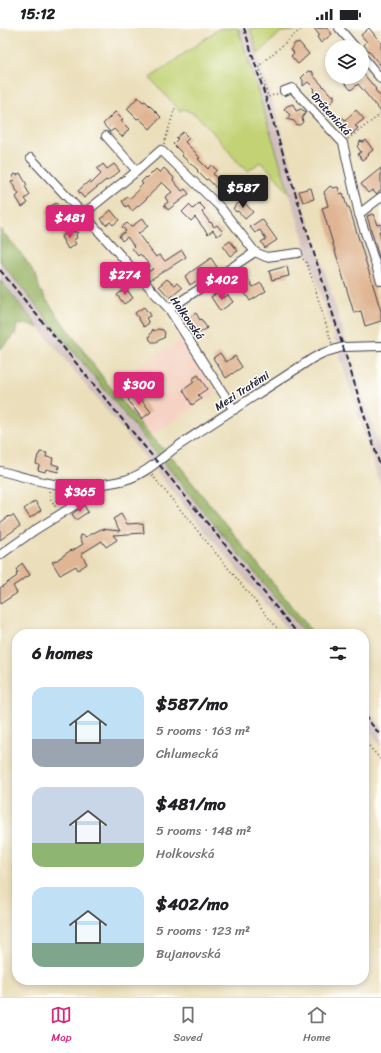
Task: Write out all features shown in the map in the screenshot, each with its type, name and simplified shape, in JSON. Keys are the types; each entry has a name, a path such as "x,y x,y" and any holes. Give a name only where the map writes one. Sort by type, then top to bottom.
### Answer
{"street":[{"path":"339,28 349,40"},
{"path":"369,64 381,79"},
{"name":"Drátenická","path":"284,91 292,88 343,143 359,214 380,272 381,281"},
{"path":"106,136 137,171"},
{"path":"83,214 161,150 221,208 255,252 266,257 298,253"},
{"name":"Holkovská","path":"31,158 169,309 234,410"},
{"path":"359,214 381,197"},
{"path":"169,309 255,252"},
{"name":"Mezi Tratěmi","path":"0,471 50,484 81,486 125,480 148,470 178,446 313,358 334,349 343,347 381,346"},
{"path":"0,555 60,513 75,505 79,499 81,486"}],"path":[{"path":"284,91 268,96 259,66 302,28"},
{"path":"161,150 175,108"},
{"path":"343,143 381,114"},
{"path":"298,253 298,256 302,257 309,269 334,349"},
{"path":"148,470 278,629"},
{"path":"50,484 50,498 60,513"},
{"path":"369,746 381,759"}],"shaded area":[{"path":"238,28 249,28 323,266 381,453 381,488"},
{"path":"0,261 201,508 302,629 287,629 0,280"},
{"path":"182,339 216,393 150,436 109,384"},
{"path":"369,710 381,726 381,746 369,730"}],"green space":[{"path":"220,28 238,28 290,195 272,173 260,162 248,171 241,166 210,129 196,115 184,109 180,111 150,78"},
{"path":"250,28 296,28 294,31 281,32 258,54"},
{"path":"0,229 17,248 36,275 40,290 107,383 150,436 184,471 310,629 302,629 201,508 0,261"},
{"path":"0,280 39,328 30,324 17,325 15,335 0,349"}],"building":[{"path":"314,28 327,28 332,34 321,43 317,37 319,35"},
{"path":"369,28 381,43 381,66 369,51 369,40 365,40 361,35"},
{"path":"299,42 309,54 298,64 291,56 294,53 291,49 295,43"},
{"path":"308,71 313,72 313,75 331,95 334,95 334,100 327,106 322,104 322,101 313,91 315,89 308,82 303,86 303,80 301,78"},
{"path":"369,80 376,89 375,90 381,97 381,112 358,84 369,84"},
{"path":"346,84 358,84 351,90"},
{"path":"138,97 143,102 145,101 161,117 150,129 127,109"},
{"path":"293,104 296,111 301,109 306,112 302,118 303,122 300,125 297,125 294,121 287,119 290,115 284,109"},
{"path":"356,110 364,119 355,126 358,128 351,135 345,128 344,130 336,122 342,117 345,120"},
{"path":"115,112 129,129 122,137 114,129 110,132 103,124"},
{"path":"183,132 189,138 185,142 197,154 200,158 198,159 208,169 211,165 217,170 213,174 221,183 226,177 236,186 227,194 224,190 221,193 208,179 206,180 197,171 198,170 182,156 183,154 173,144 178,139 176,138"},
{"path":"366,140 373,150 362,160 358,154 361,152 357,146 360,141 363,142"},
{"path":"103,164 107,169 114,164 120,171 107,181 106,180 84,198 78,191 89,181 91,184 101,174 97,169"},
{"path":"164,168 174,178 173,180 182,191 185,189 189,194 168,210 164,205 168,202 165,197 172,192 162,182 132,211 128,205 126,207 122,201 128,197 129,199 139,190 138,188 143,184 141,182 156,169 160,173"},
{"path":"381,168 381,190 376,194 372,190 368,193 361,184"},
{"path":"20,173 27,185 25,186 30,195 25,199 28,203 22,207 16,197 19,194 11,182 14,180 14,174 17,175"},
{"path":"330,186 333,188 338,187 340,194 343,193 347,207 349,207 381,311 381,321 365,326 361,311 354,313 322,208 328,206 324,192"},
{"path":"311,188 314,199 303,202 299,191"},
{"path":"242,200 253,212 245,219 233,208"},
{"path":"56,203 62,212 51,219 46,211"},
{"path":"199,203 205,209 202,212 210,223 211,222 214,227 217,225 223,232 217,236 213,230 208,234 195,217 191,221 182,212 189,205 193,209"},
{"path":"111,210 119,220 113,225 110,222 106,225 101,219"},
{"path":"373,214 377,225 381,224 381,231 379,231 381,240 381,257 379,257 367,216"},
{"path":"143,218 148,226 138,234 156,257 160,255 165,261 182,250 186,257 150,280 146,273 153,269 140,254 138,256 132,248 134,246 127,237 122,241 119,236 126,231 122,227 127,223 131,227"},
{"path":"262,219 277,240 265,248 261,242 266,239 260,230 255,233 250,227"},
{"path":"72,229 74,232 78,232 76,235 77,238 73,240 76,244 68,249 61,237"},
{"path":"230,241 238,251 230,256 223,246"},
{"path":"211,258 217,267 190,285 185,276"},
{"path":"287,266 289,276 272,280 269,271"},
{"path":"245,274 253,287 261,283 266,291 250,301 236,279"},
{"path":"167,279 174,285 177,283 182,288 170,298 159,286"},
{"path":"125,289 133,298 124,304 117,295"},
{"path":"217,293 220,298 228,295 233,302 220,311 211,297"},
{"path":"144,307 150,313 150,316 146,318 149,323 144,327 135,313"},
{"path":"196,313 207,328 198,334 188,319"},
{"path":"153,329 154,331 158,329 163,330 165,337 156,342 152,342 149,337"},
{"path":"220,353 226,362 235,356 242,367 226,378 213,358"},
{"path":"198,375 207,389 198,395 201,399 192,405 183,390 194,382 192,379"},
{"path":"136,393 151,412 142,419 128,400"},
{"path":"40,452 47,453 46,457 53,458 52,464 59,466 58,472 46,469 45,472 38,470 39,465 36,464"},
{"path":"35,501 41,510 30,518 24,509"},
{"path":"84,505 88,512 76,520 72,514"},
{"path":"121,514 127,524 143,523 144,533 113,535 117,540 106,547 102,541 81,554 87,564 78,570 76,566 60,575 52,562 83,544 80,539 81,535 86,537 101,529 120,531 113,519"},
{"path":"13,515 20,526 0,540 0,523 9,516 10,517"},
{"path":"22,563 30,575 13,586 17,593 0,604 0,588 17,576 16,574 18,572 16,570"}],"railway":[{"path":"244,28 381,469"},
{"path":"0,270 294,629"},
{"path":"369,721 381,736"}]}
